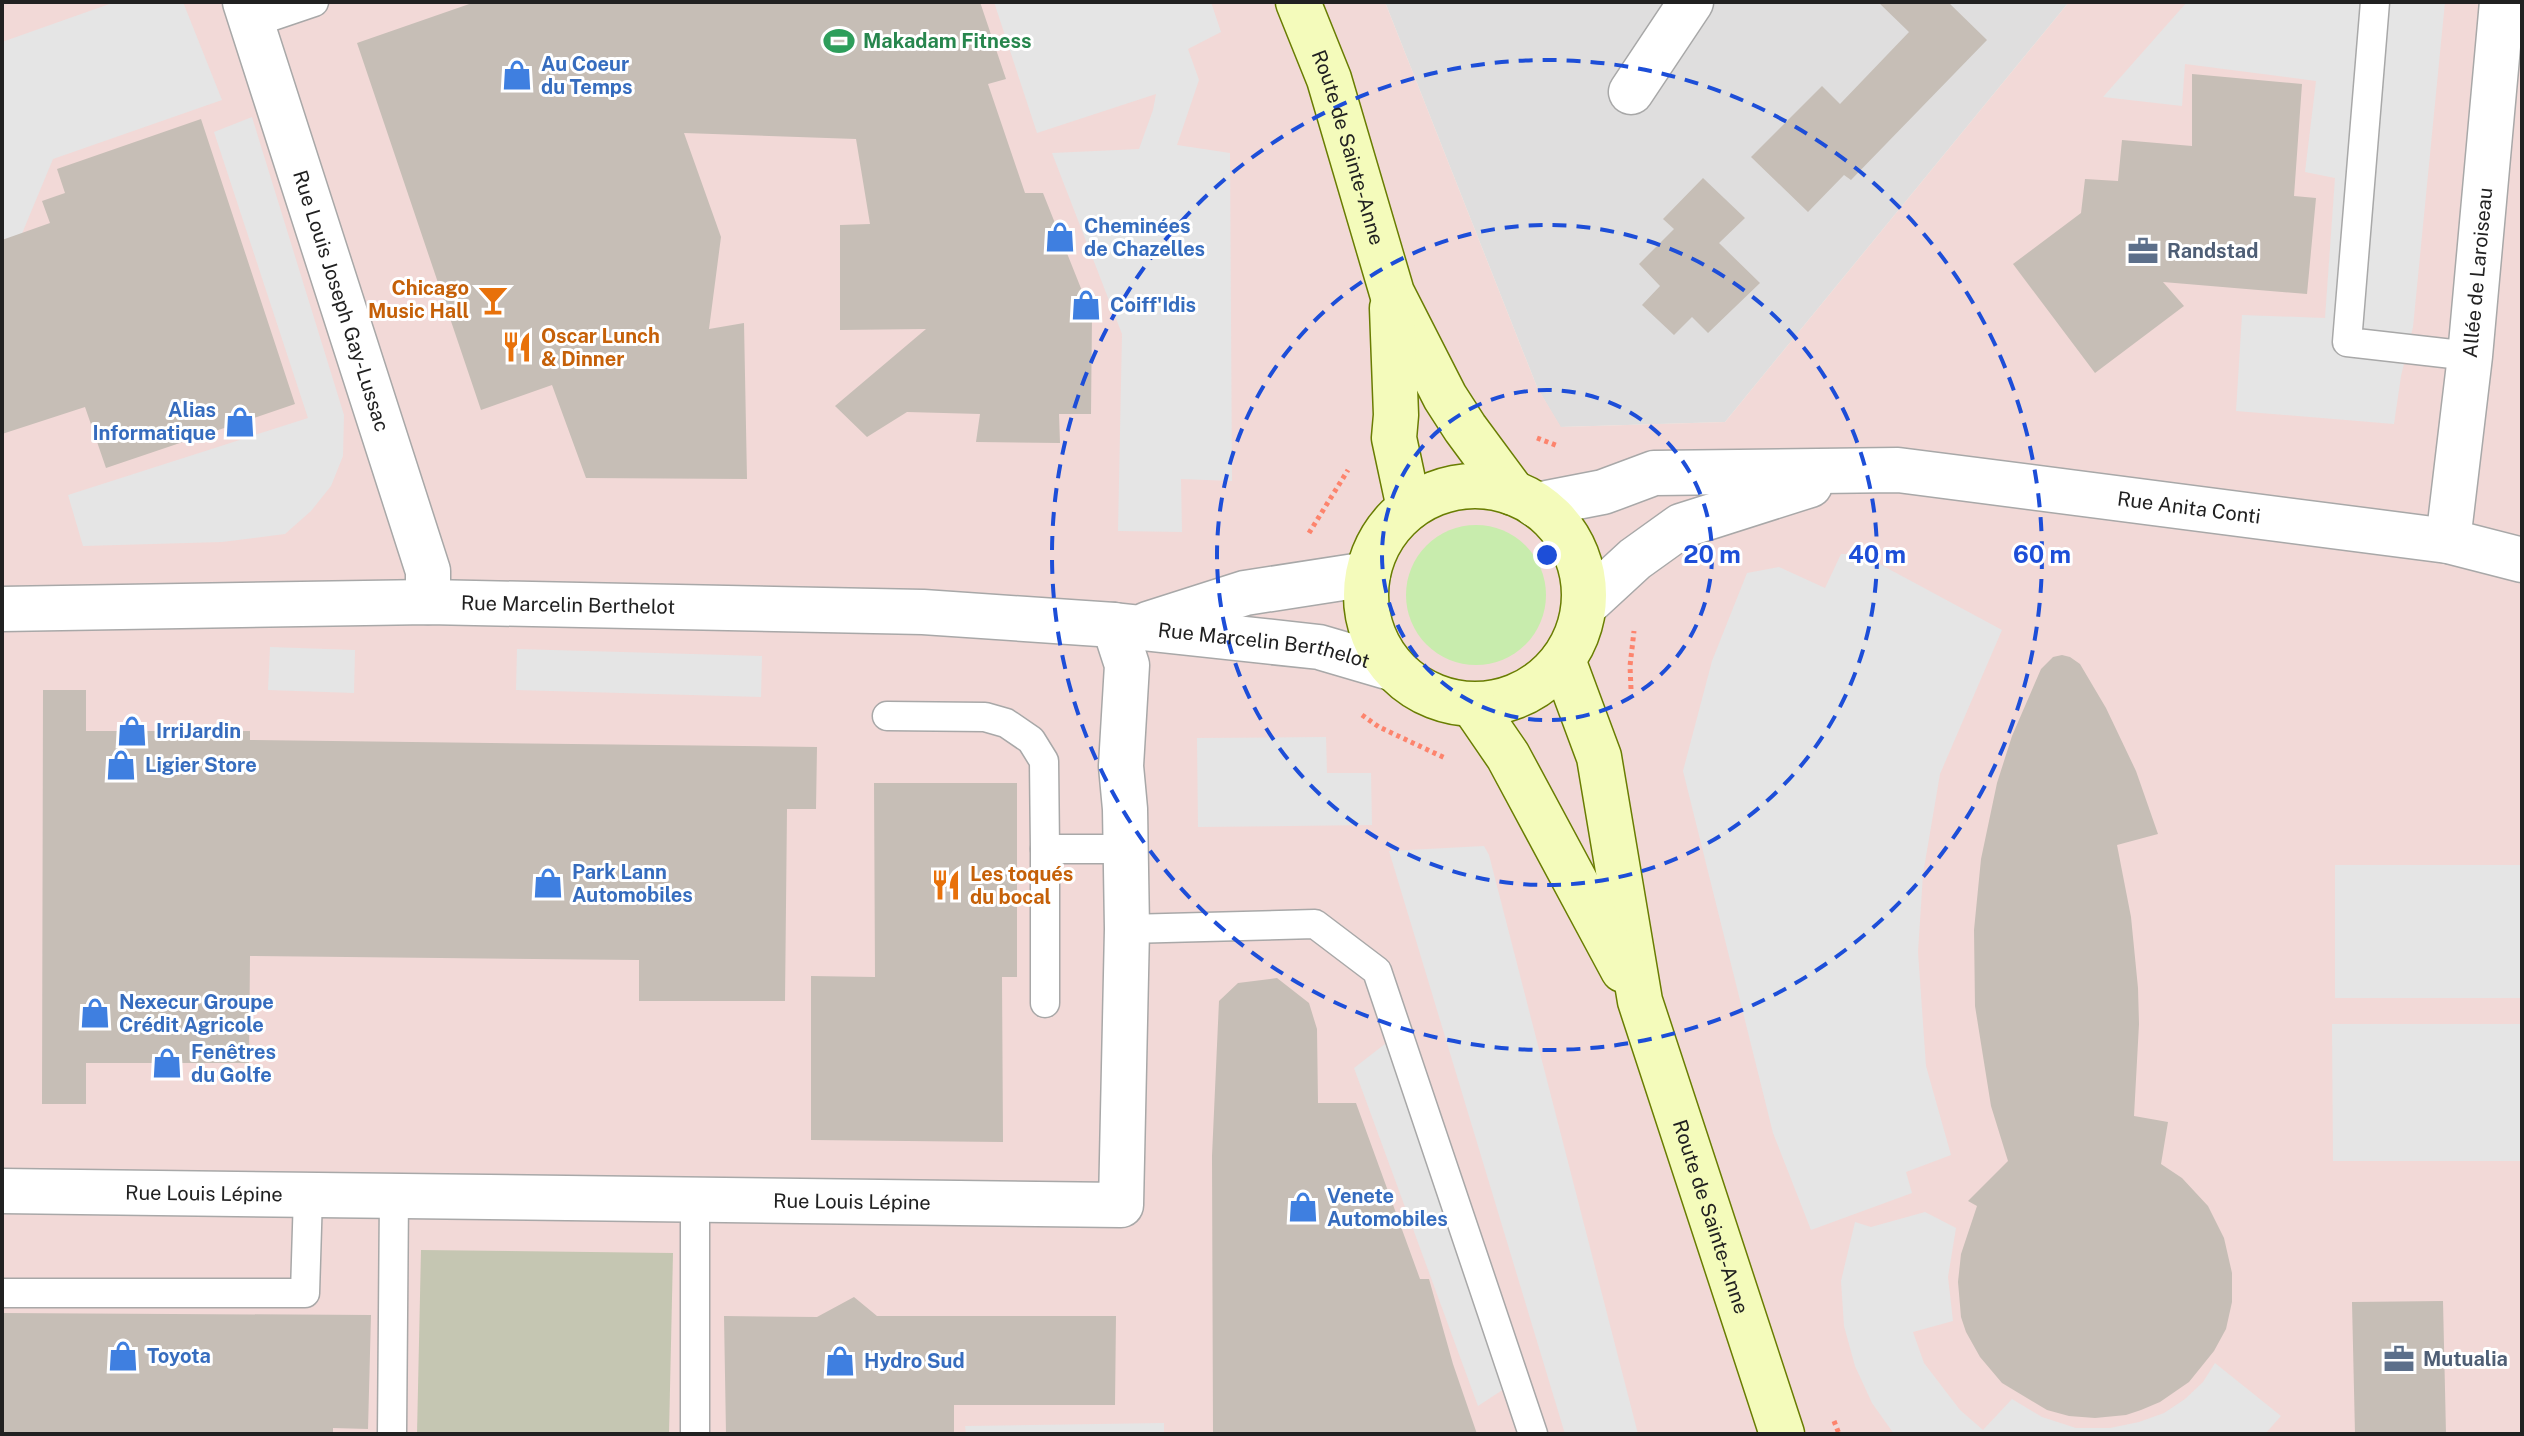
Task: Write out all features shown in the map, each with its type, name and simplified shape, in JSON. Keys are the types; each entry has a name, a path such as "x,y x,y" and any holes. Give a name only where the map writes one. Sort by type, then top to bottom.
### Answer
{"main road":[{"name":"Route de Sainte-Anne","path":"1298,2 1329,79 1392,293 1445,397 1465,428 1525,499"},
{"name":"Route de Sainte-Anne","path":"1392,293 1394,438 1409,508"},
{"path":"1477,486 1525,499 1558,524 1574,549 1582,577 1584,606 1577,635 1563,660 1538,684 1506,700 1473,705 1443,700 1417,688 1394,669 1375,640 1366,608 1368,574 1376,549 1389,527 1409,508 1441,491 1477,486"},
{"name":"Route de Sainte-Anne","path":"1563,660 1599,757 1640,1001 1782,1434"},
{"name":"Route de Sainte-Anne","path":"1473,705 1508,756 1640,1001"}],"street":[{"path":"1631,92 1691,2"},
{"name":"Allée de Laroiseau","path":"2448,541 2470,356 2502,2"},
{"name":"Rue Louis Joseph Gay-Lussac","path":"248,13 428,571 428,602"},
{"name":"Rue Anita Conti","path":"1584,606 1635,559 1681,526 1854,470"},
{"name":"Rue Anita Conti","path":"1525,499 1603,492 1654,473 1898,470 2448,541 2522,560"},
{"name":"Rue Marcelin Berthelot","path":"1124,627 1245,593 1368,574"},
{"name":"Rue Marcelin Berthelot","path":"2,609 428,602 923,612 1124,627 1319,647 1394,669"},
{"name":"Rue Louis Lépine","path":"2,1191 1121,1205 1127,929 1121,766 1127,665 1124,627"}],"lane":[{"path":"248,13 314,2"},
{"path":"2375,2 2347,342 2470,356"},
{"path":"887,716 985,717 1006,723 1031,740 1044,761 1045,1003"},
{"path":"1045,849 1126,849"},
{"path":"1127,929 1315,924 1377,971 1533,1434"},
{"path":"2,1293 305,1293 308,1195"},
{"path":"392,1434 394,1196"},
{"path":"695,1200 695,1434"}],"path":[{"path":"1530,435 1559,447"},
{"path":"1306,538 1356,458"},
{"path":"1632,696 1630,666 1635,626"},
{"path":"1358,712 1379,727 1455,762"},
{"path":"1834,1419 1839,1434"}],"shaded area":[{"path":"2,2 1385,2 1537,387 1561,427 1725,422 2069,2 2522,2 2522,1434 2,1434"},
{"path":"115,2 183,2 222,100 53,159 21,236 2,242 2,42"},
{"path":"994,2 1211,2 1221,32 1188,49 1199,80 1177,145 1230,153 1232,481 1181,479 1182,532 1118,531 1122,334 1052,153 1139,149 1156,94 1037,133"},
{"path":"1385,2 2069,2 1725,422 1560,427 1537,387"},
{"path":"2187,2 2445,2 2413,327 2394,424 2236,411 2242,315 2325,318 2335,178 2305,172 2316,81 2185,64 2182,106 2103,97"},
{"path":"252,117 344,415 343,456 331,486 311,511 285,534 222,542 83,546 68,495 308,418 214,132"},
{"path":"1841,554 1861,554 2002,630 1940,774 1923,874 1918,952 1926,1066 1951,1155 1906,1172 1912,1193 1811,1230 1773,1133 1683,771 1712,661 1747,573 1779,567 1825,588"},
{"path":"270,647 355,650 354,693 268,690"},
{"path":"517,649 762,656 761,697 516,690"},
{"path":"1326,737 1327,773 1371,773 1372,825 1198,827 1197,738"},
{"path":"1484,846 1489,855 1638,1434 1565,1434 1389,851"},
{"path":"2335,865 2522,865 2522,998 2335,998"},
{"path":"2332,1024 2522,1024 2522,1161 2333,1161"},
{"path":"1390,1040 1510,1385 1478,1406 1354,1068"},
{"path":"1925,1212 1956,1228 1948,1277 1953,1321 1913,1332 1924,1363 1960,1410 1983,1430 2012,1399 2042,1417 2076,1428 2110,1428 2139,1422 2164,1413 2185,1399 2203,1382 2215,1363 2281,1416 2265,1434 1894,1434 1872,1403 1855,1366 1844,1326 1841,1281 1855,1222 1871,1227"},
{"path":"421,1250 673,1253 669,1434 417,1434"},
{"path":"1164,1423 1164,1434 966,1434 965,1426"}],"green space":[{"path":"1476,525 1503,530 1525,546 1541,568 1546,595 1541,622 1525,644 1503,660 1476,665 1449,660 1427,644 1411,622 1406,595 1411,568 1427,546 1449,530"}],"building":[{"path":"475,2 980,2 1006,79 988,84 1025,193 1043,193 1092,316 1091,414 1059,414 1060,443 976,442 980,414 907,412 867,437 835,406 926,329 840,330 840,225 870,224 856,139 684,133 721,237 709,329 744,323 747,479 586,478 552,385 481,410 357,43"},
{"path":"1878,2 1948,2 1987,40 1851,180 1844,175 1808,212 1751,157 1822,86 1840,104 1909,32"},
{"path":"2192,74 2302,84 2294,196 2316,198 2307,294 2163,282 2184,306 2095,373 2013,264 2081,213 2085,179 2118,181 2122,140 2192,146"},
{"path":"201,119 295,404 106,468 85,407 2,434 2,240 50,223 42,201 65,193 57,169"},
{"path":"1703,178 1745,218 1719,243 1760,283 1708,333 1692,317 1674,335 1642,305 1660,286 1639,264 1674,229 1663,219"},
{"path":"2062,655 2080,664 2106,708 2136,771 2158,834 2117,845 2131,917 2138,988 2134,1116 2168,1122 2161,1164 2182,1178 2208,1206 2224,1238 2232,1273 2232,1302 2226,1329 2214,1351 2189,1382 2160,1402 2141,1410 2095,1418 2047,1410 2002,1383 1980,1357 1966,1332 1961,1317 1958,1282 1961,1254 1977,1206 1968,1201 2008,1161 1991,1106 1975,1006 1974,930 1981,859 1997,783 2012,736 2041,669 2053,657"},
{"path":"43,690 86,690 86,731 250,731 250,740 817,747 816,809 787,809 785,1001 639,1001 639,960 250,956 249,1063 86,1063 86,1104 42,1104"},
{"name":"Les toqués du bocal","path":"874,783 1017,783 1017,977 1002,977 1003,1142 811,1140 811,976 875,977"},
{"name":"Venete Automobiles","path":"1277,978 1309,1003 1317,1029 1318,1103 1356,1103 1420,1279 1429,1279 1477,1434 1213,1434 1212,1156 1219,1001 1238,983"},
{"name":"Hydro Sud","path":"854,1297 877,1316 1116,1316 1115,1405 954,1405 954,1434 726,1434 724,1316 817,1317"},
{"name":"Mutualia","path":"2443,1301 2446,1434 2355,1434 2352,1302"},
{"name":"Toyota","path":"2,1313 371,1315 368,1429 333,1428 333,1434 2,1434"}],"place":[{"name":"Makadam Fitness","path":"839,41"},
{"name":"Au Coeur du Temps","path":"517,75"},
{"name":"Cheminées de Chazelles","path":"1060,237"},
{"name":"Randstad","path":"2143,251"},
{"name":"Chicago Music Hall","path":"493,300"},
{"name":"Coiff'Idis","path":"1086,305"},
{"name":"Oscar Lunch & Dinner","path":"517,347"},
{"name":"Alias Informatique","path":"240,422"},
{"name":"IrriJardin","path":"132,731"},
{"name":"Ligier Store","path":"121,765"},
{"name":"Park Lann Automobiles","path":"548,883"},
{"name":"Les toqués du bocal","path":"946,885"},
{"name":"Nexecur Groupe Crédit Agricole","path":"95,1013"},
{"name":"Fenêtres du Golfe","path":"167,1063"},
{"name":"Venete Automobiles","path":"1303,1207"},
{"name":"Toyota","path":"123,1356"},
{"name":"Mutualia","path":"2399,1359"},
{"name":"Hydro Sud","path":"840,1361"}]}
